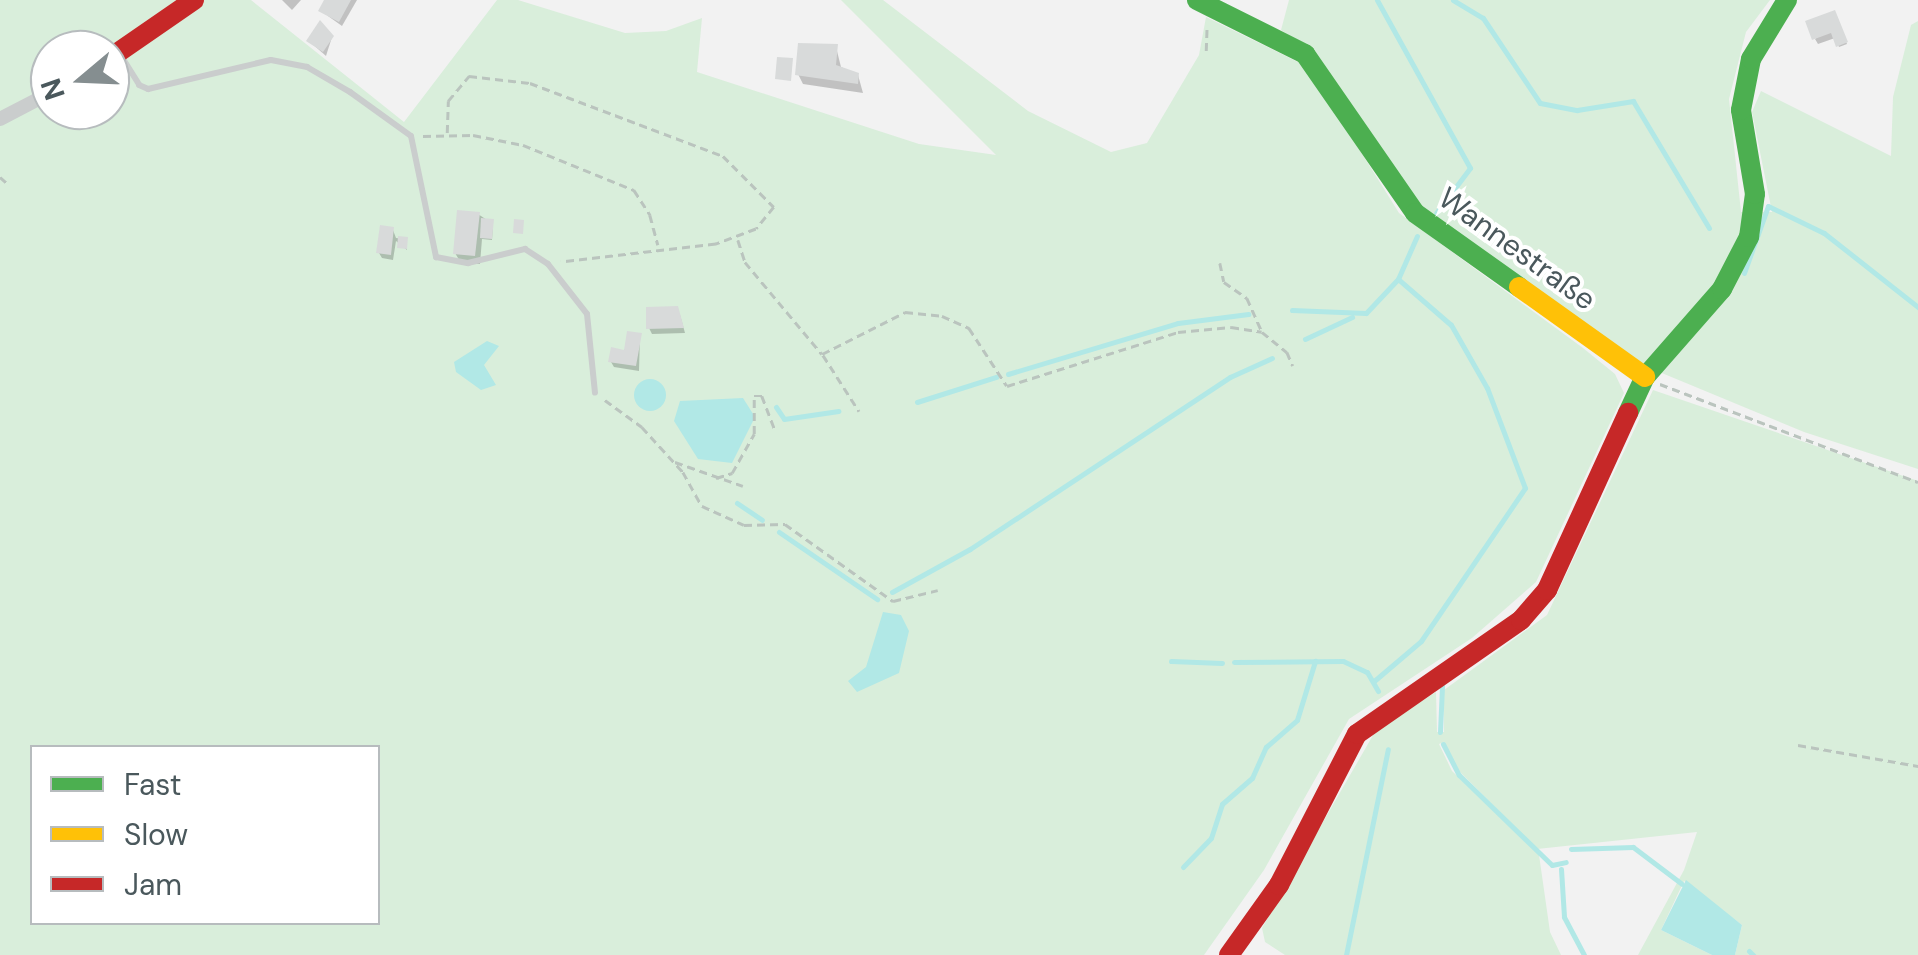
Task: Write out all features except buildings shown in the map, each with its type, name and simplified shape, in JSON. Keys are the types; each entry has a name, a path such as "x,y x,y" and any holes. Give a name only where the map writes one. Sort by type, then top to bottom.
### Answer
{"street":[{"path":"130,45 194,0"},
{"path":"1229,955 1279,885 1357,734 1521,620 1547,590 1645,377 1722,289 1749,237 1755,194 1741,110 1751,59 1787,0"},
{"name":"Wannestraße","path":"1201,2 1305,54 1415,213 1645,377"},
{"path":"0,119 30,103"}],"lane":[{"path":"130,74 148,89 249,62 307,67 412,136 436,257 468,263 526,248 548,264 587,314 595,393"}],"path":[{"path":"1201,2 1206,51"},
{"path":"447,133 448,101 469,76 530,83 724,156 774,207 770,218 738,238 548,264"},
{"path":"412,136 447,133 523,145 634,190 650,215 658,248"},
{"path":"0,177 7,183"},
{"path":"738,238 744,262 822,354 859,412"},
{"path":"1220,262 1224,282 1247,298 1262,332 1287,352 1293,366"},
{"path":"822,354 905,312 942,316 969,328 1007,386 1178,332 1231,327 1262,332"},
{"path":"1645,377 1918,482"},
{"path":"595,393 642,427 674,462 702,506 744,526 785,524 893,601 938,590"},
{"path":"716,478 732,473 754,434 754,396 762,396 775,430"},
{"path":"674,462 743,486"},
{"path":"1798,745 1918,766"}],"green space":[{"path":"0,0 194,0 130,38 130,30 30,30 30,103 0,119"},
{"path":"202,0 251,0 404,122 497,0 518,0 625,33 666,31 702,18 697,72 919,144 996,155 841,0 883,0 1028,111 1111,152 1147,143 1199,55 1206,17 1308,67 1399,213 1583,348 1615,374 1624,393 1536,582 1472,638 1349,719 1264,870 1204,955 0,955 0,124 30,108 30,130 130,130 130,50"},
{"path":"1289,0 1770,0 1746,32 1729,99 1741,212 1772,212 1752,112 1761,91 1891,156 1893,97 1911,25 1918,21 1918,469 1804,432 1628,359 1402,193 1320,58 1281,30"},
{"path":"1653,390 1918,481 1918,955 1735,955 1742,925 1684,881 1661,930 1712,955 1638,955 1684,870 1697,832 1537,849 1455,767 1444,742 1439,744 1452,771 1539,855 1550,932 1561,955 1285,955 1265,942 1262,928 1376,730 1436,692 1437,732 1444,732 1444,690 1547,615"}],"water":[{"path":"487,341 499,346 484,365 496,385 481,390 456,372 454,362"},
{"path":"650,379 661,384 666,395 661,406 650,411 639,406 634,395 639,384"},
{"path":"743,398 755,417 732,463 698,459 674,421 680,401"},
{"path":"883,612 901,615 909,631 899,673 857,692 848,681 866,667"},
{"path":"1686,880 1742,925 1735,955 1712,955 1661,930"}],"waterway":[{"path":"1377,0 1470,168 1436,213"},
{"path":"1453,0 1483,18 1540,103 1577,110 1633,101 1709,228"},
{"path":"1744,273 1768,206 1824,233 1918,307"},
{"path":"1292,310 1366,313 1398,279 1417,236"},
{"path":"1374,681 1421,641 1525,488 1487,388 1451,325 1398,279"},
{"path":"1008,374 1178,323 1248,314"},
{"path":"1305,339 1352,317"},
{"path":"892,592 970,549 1230,377 1272,358"},
{"path":"917,402 996,377"},
{"path":"776,407 784,419 838,411"},
{"path":"737,503 762,520"},
{"path":"779,532 877,599"},
{"path":"1171,661 1222,663"},
{"path":"1183,867 1211,838 1222,804 1252,778 1266,747 1297,720 1315,661"},
{"path":"1234,662 1343,661 1367,672 1378,691"},
{"path":"1440,732 1442,686"},
{"path":"1443,744 1459,775 1552,865 1566,862"},
{"path":"1346,955 1388,749"},
{"path":"1571,849 1633,847 1682,884"},
{"path":"1561,869 1564,917 1584,955"},
{"path":"1749,951 1753,955"}],"traffic: fast":[{"path":"1197,0 1305,54 1415,213 1519,287"},
{"path":"1628,413 1645,377 1722,289 1749,237 1755,194 1741,110 1751,59 1787,0"}],"traffic: slow":[{"path":"1519,287 1645,377"}],"traffic: jam":[{"path":"130,44 194,0"},
{"path":"1229,955 1279,885 1357,734 1521,620 1547,590 1628,413"}]}
